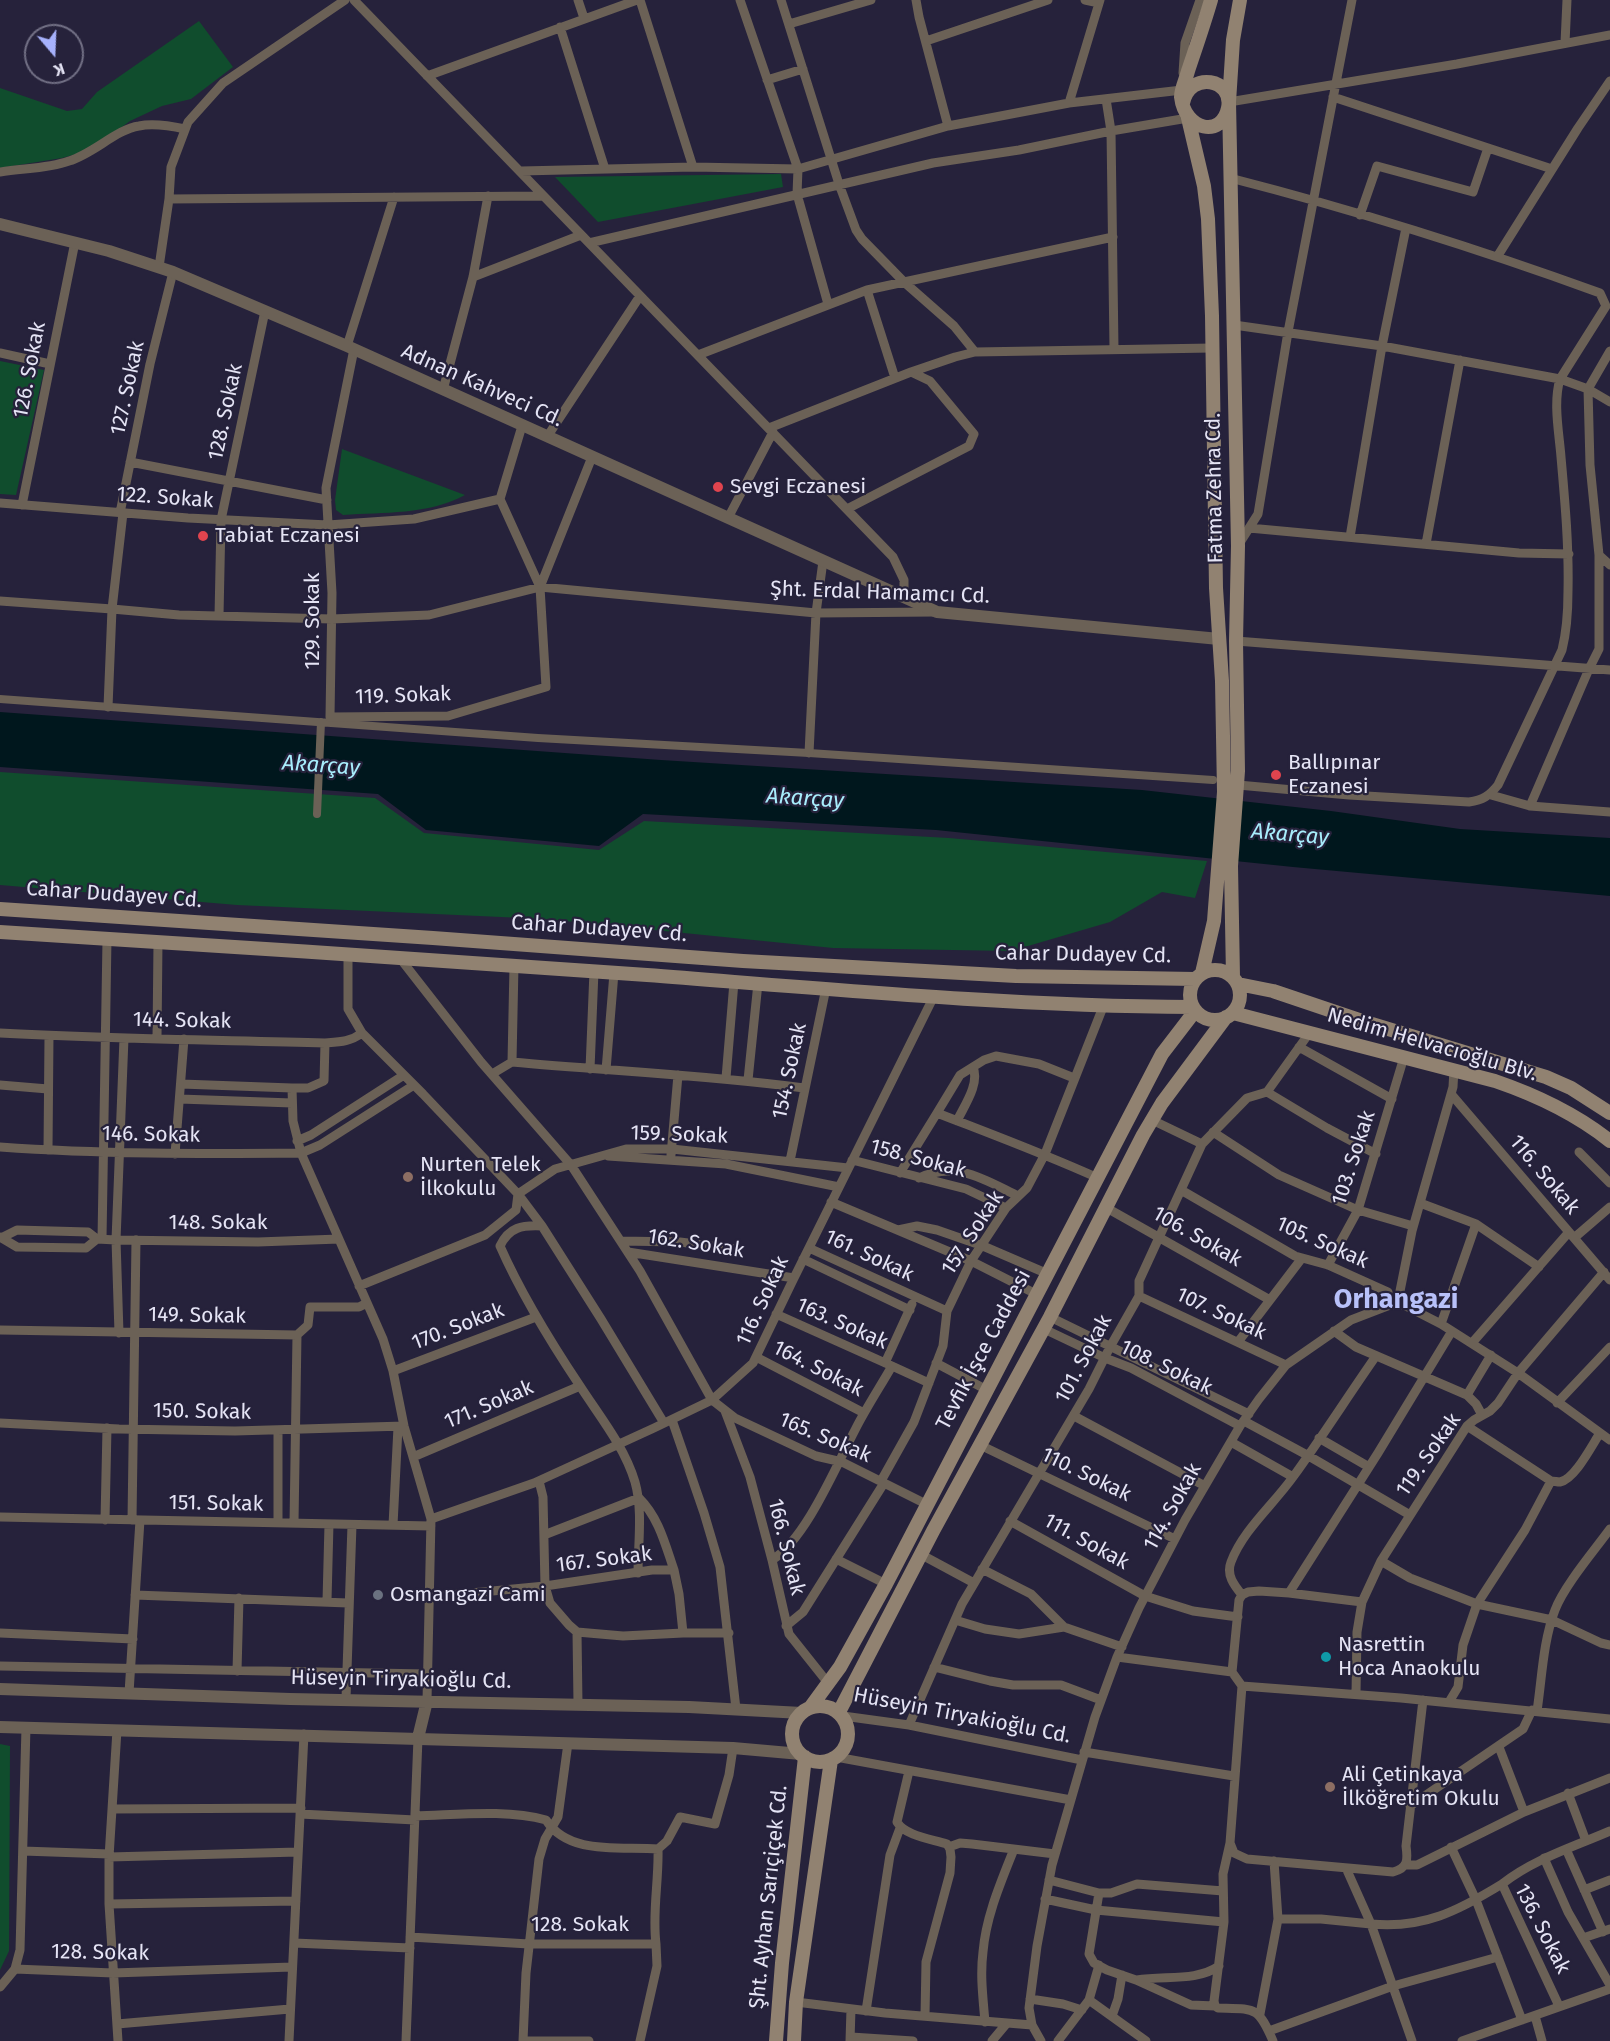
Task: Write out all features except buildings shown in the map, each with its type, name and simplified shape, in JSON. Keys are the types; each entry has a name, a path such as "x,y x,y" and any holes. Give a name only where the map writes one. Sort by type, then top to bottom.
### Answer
{"main road":[{"path":"1183,96 1194,85 1209,82 1222,88 1229,102 1226,116 1214,125 1200,126 1188,118 1183,96 1211,0"},
{"name":"Fatma Zehra Cd.","path":"1198,976 1209,950 1225,864 1233,793 1238,546 1229,102 1233,40 1240,0"},
{"name":"Fatma Zehra Cd.","path":"1188,118 1204,186 1208,219 1216,588 1223,703 1233,793"},
{"path":"1219,639 1236,640"},
{"name":"Fatma Zehra Cd.","path":"1225,864 1236,980"},
{"name":"Cahar Dudayev Cd.","path":"0,909 743,961 1017,976 1198,976"},
{"name":"Cahar Dudayev Cd.","path":"0,932 348,953 934,996 1194,1009"},
{"path":"1218,969 1227,972 1236,980 1240,999 1230,1015 1218,1020 1210,1019 1194,1009 1190,992 1198,976 1218,969"},
{"name":"Nedim Helvacıoğlu Blv.","path":"1236,980 1546,1077 1571,1088 1610,1113"},
{"name":"Tevfik İşce Caddesi","path":"806,1710 840,1667 886,1584 1162,1054 1194,1009"},
{"name":"Nedim Helvacıoğlu Blv.","path":"1230,1015 1310,1032 1454,1069 1521,1090 1552,1104 1610,1141"},
{"name":"Tevfik İşce Caddesi","path":"841,1714 922,1554 1152,1120 1201,1049 1230,1015"},
{"path":"1007,1352 1025,1361"},
{"name":"Hüseyin Tiryakioğlu Cd.","path":"806,1710 825,1706 841,1714"},
{"path":"806,1710 793,1729 792,1738 795,1747 803,1756 818,1762 834,1759 843,1751 847,1743 849,1734 841,1714"},
{"name":"Şht. Ayhan Sarıçiçek Cd.","path":"776,2041 803,1756"},
{"name":"Şht. Ayhan Sarıçiçek Cd.","path":"794,2041 796,2002 834,1759"}],"street":[{"path":"159,267 169,199 171,166 188,122 223,83 345,0"},
{"path":"354,0 893,557 904,580 904,598"},
{"path":"578,0 584,18"},
{"path":"427,76 639,0 693,167"},
{"path":"740,0 798,169 797,194 828,304"},
{"path":"781,0 839,184 856,230 904,282 954,326 975,352"},
{"path":"789,24 871,0"},
{"path":"916,0 948,126"},
{"path":"926,41 1048,0"},
{"path":"1069,104 1099,2 1085,0"},
{"path":"521,171 693,167 798,169 948,126 1106,99 1183,96 1185,43 1200,0"},
{"path":"1238,546 1258,513 1312,201 1352,0"},
{"path":"1565,43 1567,0"},
{"path":"560,27 605,170"},
{"path":"1229,102 1610,35"},
{"path":"767,80 803,69"},
{"path":"1497,257 1610,81"},
{"path":"1333,97 1552,170"},
{"path":"1106,99 1111,131 1114,350"},
{"path":"589,243 933,163 1019,150 1188,118"},
{"path":"0,172 70,161 89,153 136,126 185,129"},
{"path":"1360,214 1377,166 1473,192 1488,148"},
{"path":"1230,178 1360,214 1497,257 1600,293 1608,303 1560,379 1557,389 1569,554 1568,625 1562,650 1498,785 1491,795 1482,800 1469,802 1349,795 1233,793"},
{"path":"443,390 473,277 488,196"},
{"path":"169,199 543,196"},
{"name":"129. Sokak","path":"330,717 333,593 326,488 350,347 394,197"},
{"name":"Adnan Kahveci Cd.","path":"0,224 108,251 173,272 350,347 938,612"},
{"path":"1350,537 1382,346 1406,228"},
{"path":"473,277 581,235"},
{"path":"698,355 867,290 1113,237"},
{"name":"126. Sokak","path":"22,504 75,242"},
{"name":"127. Sokak","path":"108,707 112,609 122,513 150,364 173,272"},
{"path":"867,290 895,378"},
{"path":"547,437 640,296"},
{"name":"128. Sokak","path":"219,616 221,520 265,311"},
{"path":"1234,325 1382,346 1560,379 1588,389 1610,402"},
{"path":"728,518 771,430 911,372 975,352 1212,348"},
{"path":"1530,806 1588,669 1599,649 1599,555 1590,465 1588,389 1610,351"},
{"path":"0,353 50,364"},
{"path":"1426,544 1460,360"},
{"path":"847,509 969,446 974,434 930,381 911,372"},
{"path":"522,426 500,499 540,587"},
{"path":"540,587 592,457"},
{"path":"130,462 327,500"},
{"name":"122. Sokak","path":"0,503 221,520 328,525 414,519 500,499"},
{"path":"1249,528 1519,553 1569,554"},
{"path":"1599,555 1610,565"},
{"path":"809,753 816,613 824,561"},
{"name":"Şht. Erdal Hamamcı Cd.","path":"0,601 179,615 332,619 429,615 540,587 816,613 938,612 1219,639"},
{"name":"119. Sokak","path":"330,717 448,716 546,687 540,587"},
{"path":"1236,640 1610,670"},
{"path":"0,699 538,738 809,753 1214,780"},
{"path":"317,814 321,722"},
{"path":"1491,795 1530,806 1610,813"},
{"path":"100,1239 104,1152 107,939"},
{"path":"157,1038 158,942"},
{"path":"348,953 348,1010 362,1033 518,1194 542,1226 668,1421 704,1513 720,1567 736,1710"},
{"path":"399,957 492,1074 571,1165 628,1252 712,1400"},
{"path":"512,1062 514,965"},
{"path":"590,1069 594,971"},
{"path":"606,1070 614,973"},
{"path":"726,1078 734,982"},
{"path":"748,1080 758,983"},
{"name":"154. Sokak","path":"790,1161 826,988"},
{"name":"116. Sokak","path":"431,1523 539,1481 712,1400 753,1363 934,996"},
{"name":"157. Sokak","path":"786,1626 803,1612 882,1482 914,1422 943,1346 947,1311 972,1261 1006,1208 1027,1188 1045,1154 1103,1006"},
{"name":"101. Sokak","path":"909,1725 955,1620 974,1583 1074,1416 1139,1296 1139,1281 1202,1144 1247,1098 1267,1092 1310,1032"},
{"name":"144. Sokak","path":"0,1034 345,1042 362,1033"},
{"path":"48,1150 49,1036"},
{"path":"119,1333 116,1240 124,1038"},
{"path":"175,1154 184,1039"},
{"path":"181,1084 308,1088 324,1081 326,1042"},
{"path":"1299,1047 1392,1099"},
{"path":"900,1173 960,1075 984,1060 996,1056 1039,1064 1074,1078"},
{"name":"103. Sokak","path":"1328,1265 1358,1210 1404,1057"},
{"path":"492,1074 512,1062 726,1078 804,1088"},
{"path":"957,1121 975,1082 973,1068"},
{"path":"1454,1069 1450,1094 1413,1226 1400,1291 1404,1305 1452,1330 1491,1355 1606,1436 1578,1468 1560,1482 1551,1481 1467,1426"},
{"path":"671,1160 678,1074"},
{"path":"297,1141 311,1136 404,1076"},
{"path":"0,1085 48,1089"},
{"path":"301,1153 320,1146 414,1085"},
{"path":"292,1088 293,1121 301,1153 367,1303 393,1371 401,1427 393,1525"},
{"path":"1267,1092 1376,1154"},
{"name":"116. Sokak","path":"1450,1094 1607,1276"},
{"path":"180,1099 292,1103"},
{"path":"938,1113 1024,1148 1045,1154 1098,1178"},
{"path":"1152,1120 1202,1144"},
{"path":"1213,1132 1279,1175 1358,1210 1413,1226"},
{"name":"146. Sokak","path":"0,1147 175,1154 301,1153"},
{"name":"159. Sokak","path":"518,1194 555,1169 626,1149 672,1149 790,1161 850,1164"},
{"path":"1579,1152 1610,1183"},
{"path":"606,1155 726,1164 839,1187"},
{"name":"158. Sokak","path":"850,1164 900,1173 966,1190 1006,1208"},
{"path":"919,1178 932,1172 961,1172 1018,1196"},
{"name":"105. Sokak","path":"1181,1190 1295,1256 1328,1265 1388,1292"},
{"path":"359,1286 485,1235 516,1210 518,1194"},
{"path":"831,1202 972,1261 1038,1294"},
{"path":"1420,1203 1476,1224 1539,1267"},
{"name":"106. Sokak","path":"1105,1207 1270,1300"},
{"path":"1472,1343 1539,1267 1571,1235 1610,1207"},
{"path":"1441,1324 1476,1224"},
{"path":"542,1226 516,1228 505,1234 500,1246 514,1279 536,1317 619,1444 639,1498 638,1573"},
{"path":"896,1230 917,1226 937,1230 983,1246 1048,1274"},
{"name":"148. Sokak","path":"1,1238 17,1230 88,1232 100,1239 116,1240 258,1242 339,1239"},
{"name":"148. Sokak","path":"1,1238 17,1247 86,1248 100,1239"},
{"path":"129,1693 135,1595 136,1520 133,1429 136,1240"},
{"path":"621,1241 680,1242 736,1249"},
{"name":"161. Sokak","path":"809,1248 947,1311"},
{"name":"162. Sokak","path":"628,1252 794,1278"},
{"path":"1238,1342 1302,1258"},
{"path":"803,1259 910,1310"},
{"name":"119. Sokak","path":"1356,1694 1357,1632 1362,1602 1380,1561 1467,1426 1498,1403 1518,1373 1607,1276"},
{"path":"1390,1305 1388,1292 1400,1291"},
{"name":"107. Sokak","path":"1139,1296 1286,1365"},
{"path":"916,1297 889,1365 929,1383"},
{"path":"294,1523 297,1335 308,1325 310,1307 359,1306 367,1303"},
{"name":"114. Sokak","path":"1041,2041 1032,2025 1029,2008 1045,1899 1055,1854 1101,1700 1117,1657 1145,1596 1244,1420 1286,1365 1351,1320 1390,1305 1404,1305"},
{"name":"163. Sokak","path":"772,1560 790,1546 805,1524 889,1365 776,1314"},
{"name":"170. Sokak","path":"393,1371 536,1317"},
{"path":"1046,1323 1110,1347 1307,1455 1410,1515"},
{"name":"108. Sokak","path":"1046,1323 1104,1358 1244,1420"},
{"name":"149. Sokak","path":"0,1330 297,1335"},
{"path":"1289,1593 1452,1330"},
{"path":"1334,1331 1356,1347 1467,1395 1482,1415"},
{"path":"1557,1403 1610,1347"},
{"path":"1467,1395 1491,1355"},
{"path":"1242,1595 1234,1585 1230,1574 1230,1564 1242,1541 1293,1477 1376,1356"},
{"name":"164. Sokak","path":"756,1358 864,1413"},
{"path":"936,1363 987,1390"},
{"name":"171. Sokak","path":"413,1457 580,1386"},
{"name":"165. Sokak","path":"712,1400 735,1418 816,1456 838,1461 927,1504"},
{"name":"166. Sokak","path":"725,1411 750,1477 789,1635 828,1683"},
{"path":"1074,1416 1205,1486"},
{"name":"150. Sokak","path":"0,1423 133,1429 278,1431 401,1427"},
{"path":"401,1427 413,1457 431,1523 427,1701 418,1738 406,2041"},
{"path":"105,1520 107,1428"},
{"path":"278,1431 278,1523"},
{"path":"1319,1438 1369,1467"},
{"path":"1231,1442 1293,1477"},
{"name":"110. Sokak","path":"980,1445 1175,1539"},
{"path":"539,1481 543,1489 545,1586 550,1603 569,1625 578,1632 623,1636 683,1633 729,1634"},
{"path":"1449,1702 1458,1687 1463,1646 1477,1604 1525,1530 1551,1481"},
{"path":"544,1535 639,1498"},
{"path":"639,1498 659,1525 674,1570"},
{"name":"151. Sokak","path":"0,1517 393,1525 431,1523"},
{"name":"111. Sokak","path":"1010,1521 1145,1596 1193,1611 1238,1617"},
{"path":"327,1601 329,1524"},
{"path":"346,1699 352,1524"},
{"path":"1410,1806 1523,1729 1535,1710 1556,1608 1576,1575 1610,1529"},
{"path":"922,1554 974,1583"},
{"path":"836,1559 886,1584"},
{"path":"1380,1561 1410,1578 1477,1604 1552,1620 1610,1645"},
{"path":"982,1569 1030,1594 1064,1628"},
{"name":"167. Sokak","path":"429,1597 545,1586 652,1570 674,1570 683,1633"},
{"path":"1215,2006 1224,1922 1225,1862 1230,1843 1242,1686 1232,1672 1239,1600 1248,1592 1289,1593 1362,1602"},
{"path":"135,1595 348,1602"},
{"path":"237,1671 239,1598"},
{"path":"955,1620 985,1629 1019,1634 1064,1628 1122,1647"},
{"path":"578,1632 578,1704"},
{"path":"0,1634 133,1639"},
{"path":"1117,1657 1232,1672"},
{"path":"0,1665 427,1674"},
{"path":"934,1667 990,1682 1013,1685 1061,1685 1101,1700"},
{"path":"1242,1686 1449,1702 1610,1719"},
{"name":"Hüseyin Tiryakioğlu Cd.","path":"0,1689 290,1699 806,1710"},
{"path":"1230,1843 1234,1852 1247,1859 1393,1872 1401,1870 1406,1865 1410,1806 1423,1700"},
{"name":"Hüseyin Tiryakioğlu Cd.","path":"841,1714 1083,1756 1234,1776"},
{"path":"0,1726 733,1748 803,1756"},
{"path":"0,1987 15,1969 20,1950 26,1727"},
{"path":"117,1730 109,1855 109,1904 118,2041"},
{"path":"289,2041 304,1734"},
{"path":"568,1743 558,1817 545,1839 539,1859 529,1944 523,2041 589,2041"},
{"path":"1499,1747 1524,1812"},
{"path":"112,1809 300,1811 415,1818 523,1815 546,1820 551,1828 562,1837 583,1846 658,1849 667,1841 680,1816 715,1824 729,1775 733,1748"},
{"path":"834,1759 1071,1800"},
{"path":"909,1771 897,1822 900,1828 949,1846 960,1843 1055,1854"},
{"path":"1406,1865 1417,1865 1524,1812 1610,1778"},
{"path":"1568,1793 1586,1841"},
{"path":"866,2011 890,1856 900,1828"},
{"path":"1502,1884 1544,1858 1610,1832"},
{"path":"925,2016 926,1962 950,1873 949,1846"},
{"path":"1451,1847 1476,1900 1522,2020"},
{"name":"128. Sokak","path":"410,1937 529,1944 656,1944 653,1924 659,1874 658,1849"},
{"path":"985,2022 982,1972 984,1937 1014,1849"},
{"path":"1566,1849 1584,1890 1606,1930 1582,1938"},
{"path":"23,1851 109,1855 298,1852"},
{"path":"1462,2041 1610,1987 1562,1902 1544,1858"},
{"path":"1273,2041 1260,2014 1278,1919 1274,1861"},
{"path":"1346,1868 1371,1924 1412,2041"},
{"path":"1049,1880 1099,1893 1111,1893 1137,1884 1223,1891"},
{"path":"1584,1890 1610,1880"},
{"name":"136. Sokak","path":"1278,1919 1321,1919 1392,1926 1436,1919 1476,1900 1502,1884 1559,2006"},
{"path":"1099,1893 1089,1954 1094,1963 1191,2005 1248,2010 1260,2014"},
{"path":"1045,1899 1096,1910 1224,1922"},
{"path":"109,1904 296,1901"},
{"path":"294,1943 410,1948"},
{"path":"640,2041 657,1966 656,1944"},
{"path":"1269,2031 1393,1986 1498,1957"},
{"path":"1058,2041 1089,2000 1099,1965"},
{"path":"1136,1980 1197,1975 1210,1972 1219,1966"},
{"name":"128. Sokak","path":"15,1969 113,1973 292,1967"},
{"path":"1112,2016 1122,1975"},
{"path":"1030,1999 1063,2004 1082,2010"},
{"path":"1089,2000 1146,2041"},
{"path":"796,2002 866,2011 1032,2025"},
{"path":"117,2024 290,2009"},
{"path":"851,2009 851,2039 913,2041"},
{"path":"1535,2016 1542,2041"},
{"path":"992,2041 1007,2023"}],"green space":[{"path":"199,21 233,67 191,99 162,106 130,121 91,150 62,158 0,168 0,88 67,111 82,109 97,92"},
{"path":"781,174 783,187 598,222 555,177"},
{"path":"0,361 44,370 16,495 0,494"},
{"path":"342,449 465,495 421,509 343,515 336,510 335,500"},
{"path":"0,772 375,798 424,833 599,850 644,821 949,838 1207,861 1195,898 1162,892 1110,922 1011,951 833,948 545,919 237,905 0,885"},
{"path":"0,1744 10,1746 9,1951 0,1970"}],"water":[{"name":"Akarçay","path":"0,712 661,760 1142,790 1331,811 1460,829 1610,838 1610,896 1293,867 936,830 643,814 599,846 426,830 378,794 0,767"}],"place":[{"name":"Sevgi Eczanesi","path":"718,487"},
{"name":"Tabiat Eczanesi","path":"203,536"},
{"name":"Ballıpınar Eczanesi","path":"1276,775"},
{"name":"Nurten Telek İlkokulu","path":"408,1177"},
{"name":"Osmangazi Cami","path":"378,1595"},
{"name":"Nasrettin Hoca Anaokulu","path":"1326,1657"},
{"name":"Ali Çetinkaya İlköğretim Okulu","path":"1330,1787"}],"district":[{"name":"Orhangazi","path":"1396,1300"}]}
